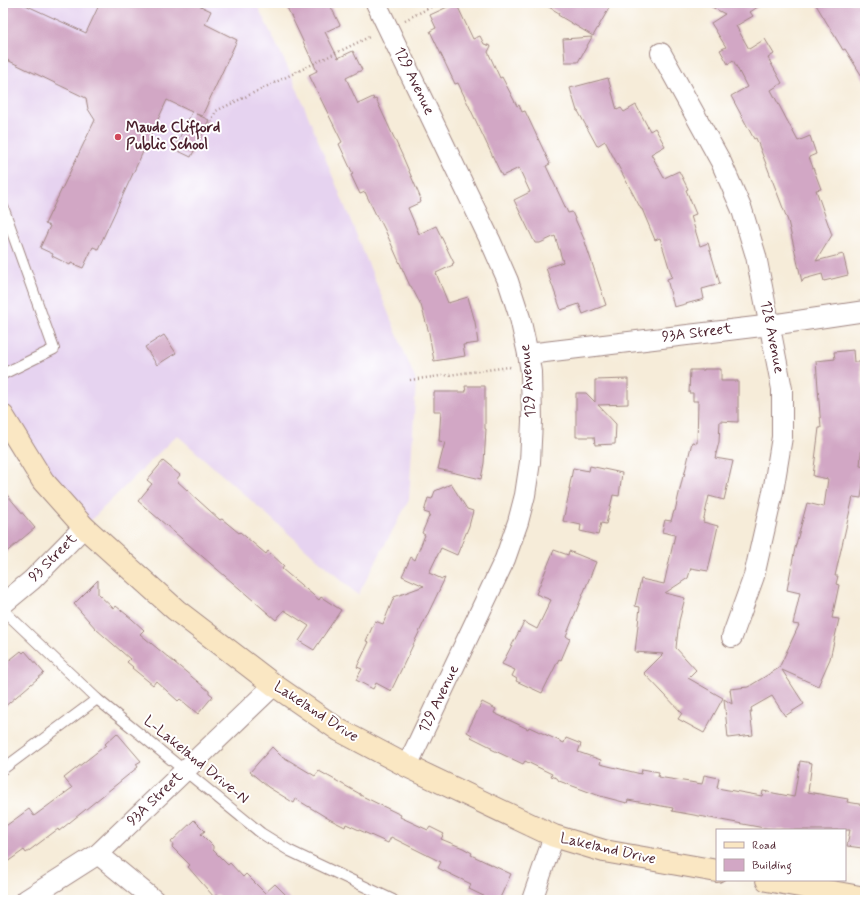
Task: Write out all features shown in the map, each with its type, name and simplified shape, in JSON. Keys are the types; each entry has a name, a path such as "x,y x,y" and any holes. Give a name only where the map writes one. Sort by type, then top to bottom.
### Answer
{"street":[{"name":"129 Avenue","path":"376,3 508,282 520,318 530,363 532,421 530,462 525,495 518,522 505,559 406,766"},
{"name":"128 Avenue","path":"661,53 721,162 742,210 756,256 771,325 782,389 782,437 773,492 754,576 732,637"},
{"name":"93A Street","path":"530,363 865,311"},
{"name":"Lakeland Drive","path":"3,416 43,481 84,527 176,610 274,685 339,730 406,766 554,836 604,851 716,871"},
{"name":"93 Street","path":"3,604 32,580 84,527"},
{"name":"93A Street","path":"26,900 98,854 274,685"},
{"path":"532,900 554,836"},
{"path":"98,854 154,900"},
{"path":"772,881 865,898"}],"lane":[{"path":"3,207 54,349 3,374"},
{"name":"L-Lakeland Drive-N","path":"3,610 97,698 261,833 290,850 393,900"},
{"path":"3,769 97,698"}],"path":[{"path":"207,124 209,126 216,111 439,3"},
{"path":"410,380 530,363"}],"shaded area":[{"path":"3,3 256,3 291,74 416,381 409,500 358,595 177,435 84,527 3,416"}],"building":[{"name":"Maude Clifford Public School","path":"3,3 21,3 86,33 100,3 194,3 211,11 205,24 237,40 202,116 196,114 209,120 191,157 174,149 192,112 167,100 98,249 93,247 83,268 71,263 70,265 40,248 50,226 45,224 95,120 88,109 86,98 3,58"},
{"path":"285,3 329,3 340,25 325,32 338,58 353,51 362,70 346,78 358,104 373,97 374,100 376,99 421,199 421,202 408,208 419,234 436,226 454,263 452,264 453,265 436,273 448,303 468,297 475,322 478,343 463,345 465,356 434,361 429,333 421,305 410,286 385,230 365,192 360,194 351,175 353,174 339,144 342,142 309,75 317,71"},
{"path":"456,3 473,39 480,36 484,44 491,46 488,52 500,78 502,77 517,106 519,105 522,112 525,111 550,164 546,166 568,213 572,212 584,239 606,305 583,314 579,304 561,310 546,268 563,262 555,236 540,243 535,243 514,200 530,192 519,168 502,176 458,83 455,84 430,31 436,28 430,15"},
{"path":"542,3 612,3 593,36 558,15 559,13"},
{"path":"704,3 764,3 750,12 753,16 736,26 749,49 765,39 774,54 768,58 782,83 771,90 798,141 810,136 816,154 809,157 821,189 816,190 832,235 816,261 843,254 848,275 824,281 822,274 804,279 802,282 788,221 756,138 754,139 731,96 747,87 733,60 728,64 720,50 726,47 711,23 725,14"},
{"path":"815,3 865,3 865,81 845,49 843,50"},
{"path":"592,37 578,62 565,62 563,39"},
{"path":"608,78 617,110 621,108 624,112 636,105 650,131 655,128 665,146 651,154 664,178 679,171 688,189 686,190 696,214 691,216 700,246 708,243 720,284 702,289 704,299 674,307 667,279 672,277 660,238 655,240 642,209 605,141 597,146 577,111 570,88"},
{"path":"164,335 176,353 157,365 145,347"},
{"path":"853,350 854,362 860,362 863,390 865,390 865,410 860,466 865,467 865,470 861,498 853,497 835,576 838,576 836,584 839,585 832,618 839,619 830,659 818,686 782,670 804,704 785,716 772,696 751,708 752,712 750,712 753,735 728,738 724,699 732,704 730,689 748,687 779,668 799,625 793,624 800,593 787,590 795,548 807,503 824,507 828,479 813,476 819,428 821,428 816,361 835,359 834,352"},
{"path":"721,369 721,381 738,381 738,422 720,421 719,442 715,458 733,461 724,500 709,496 703,522 718,526 708,571 691,568 688,578 665,593 685,598 679,621 676,648 696,670 688,678 723,698 704,733 678,719 682,713 644,673 663,654 635,652 640,607 635,606 641,579 664,584 675,535 662,532 665,520 671,521 675,511 692,442 697,443 698,401 693,401 693,393 689,393 690,370"},
{"path":"628,379 628,404 598,405 616,424 615,444 595,445 594,437 576,437 576,393 586,393 595,402 595,380"},
{"path":"465,386 485,386 486,429 484,463 481,479 438,469 445,442 439,441 441,411 434,411 434,392 466,392"},
{"path":"163,461 180,475 176,480 220,520 222,519 239,533 240,532 266,554 268,551 284,566 282,569 319,600 321,597 341,610 314,650 299,641 309,626 284,610 276,620 138,501 152,484 147,480"},
{"path":"590,466 622,473 619,496 613,495 606,524 601,523 598,535 580,531 581,525 563,521 573,468 589,471"},
{"path":"451,484 467,509 473,511 469,526 457,555 441,548 429,573 442,579 445,578 391,691 376,683 373,689 356,680 362,669 357,667 369,642 366,641 375,621 383,624 394,597 424,586 402,576 411,557 415,560 425,535 422,533 430,514 424,512 428,498 432,499 435,491"},
{"path":"3,490 35,528 3,555"},
{"path":"554,550 568,555 569,551 596,562 566,636 570,639 561,660 559,659 542,693 516,681 517,679 512,676 515,670 502,664 524,622 537,629 551,600 536,594"},
{"path":"98,580 98,594 114,609 116,606 132,619 144,630 140,634 209,691 209,693 213,696 198,714 180,699 178,701 156,681 153,685 132,668 133,667 127,662 130,659 96,629 74,604"},
{"path":"21,651 23,653 25,651 44,673 3,708 3,670 8,666 6,663"},
{"path":"482,702 496,709 494,713 528,729 529,727 564,743 566,738 581,744 578,752 601,760 600,764 641,774 642,769 659,772 658,777 702,784 704,775 719,778 717,788 762,796 763,791 794,797 800,761 812,763 808,792 848,799 847,802 865,805 865,842 862,842 862,848 847,846 850,830 846,829 770,829 672,811 673,808 628,800 627,803 600,796 559,781 557,778 551,776 552,774 525,761 523,764 491,749 491,747 471,737 472,735 467,732"},
{"path":"117,733 141,761 136,764 138,767 59,831 58,829 26,853 24,850 3,865 3,828 29,809 34,816 72,788 64,778 106,745 105,744"},
{"path":"272,747 280,755 315,776 319,771 360,795 401,815 400,817 428,830 430,827 444,834 441,839 463,848 472,853 471,855 511,874 499,900 492,900 469,889 471,884 438,868 441,862 391,837 388,843 346,824 345,827 296,799 294,803 268,787 250,772"},
{"path":"194,820 205,831 201,834 213,846 213,850 228,865 230,863 243,877 246,874 265,893 275,884 291,900 223,900 217,894 214,897 188,867 190,865 172,847 173,845 171,842"}],"place":[{"name":"Maude Clifford Public School","path":"118,137"}]}
